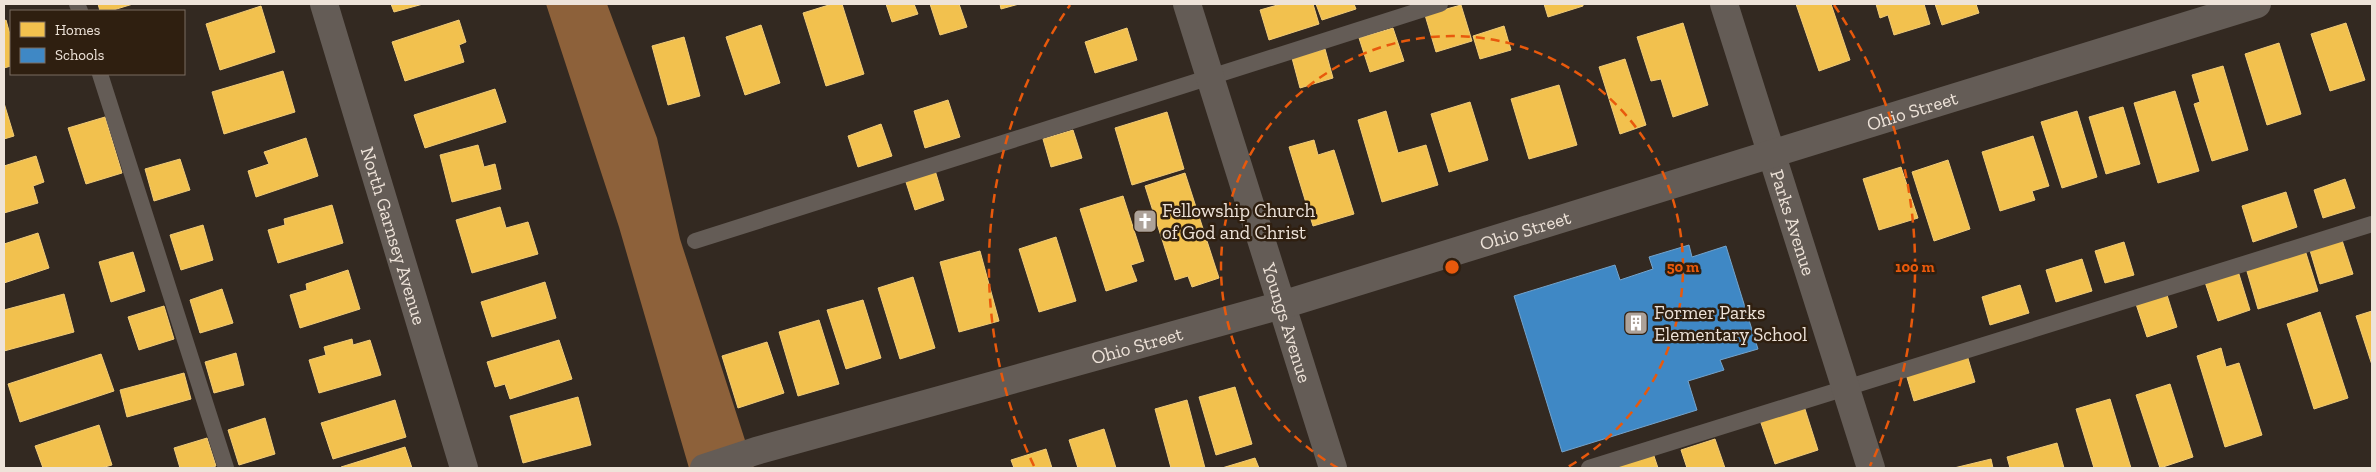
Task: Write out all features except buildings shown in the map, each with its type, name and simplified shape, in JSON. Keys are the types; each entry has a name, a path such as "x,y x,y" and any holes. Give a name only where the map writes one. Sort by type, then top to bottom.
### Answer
{"street":[{"name":"North Garnsey Avenue","path":"324,4 464,468"},
{"name":"Youngs Avenue","path":"1186,4 1333,468"},
{"name":"Parks Avenue","path":"1724,4 1871,468"},
{"name":"Ohio Street","path":"704,468 756,451 1282,305 2257,4"}],"lane":[{"path":"695,241 1440,4"},
{"path":"100,75 226,468"},
{"path":"1588,468 2372,224"}],"shaded area":[{"path":"546,4 607,4 657,138 680,239 754,468 689,468 619,227"}],"place":[{"name":"Fellowship Church of God and Christ","path":"1145,221"},
{"name":"Former Parks Elementary School","path":"1636,323"}]}
